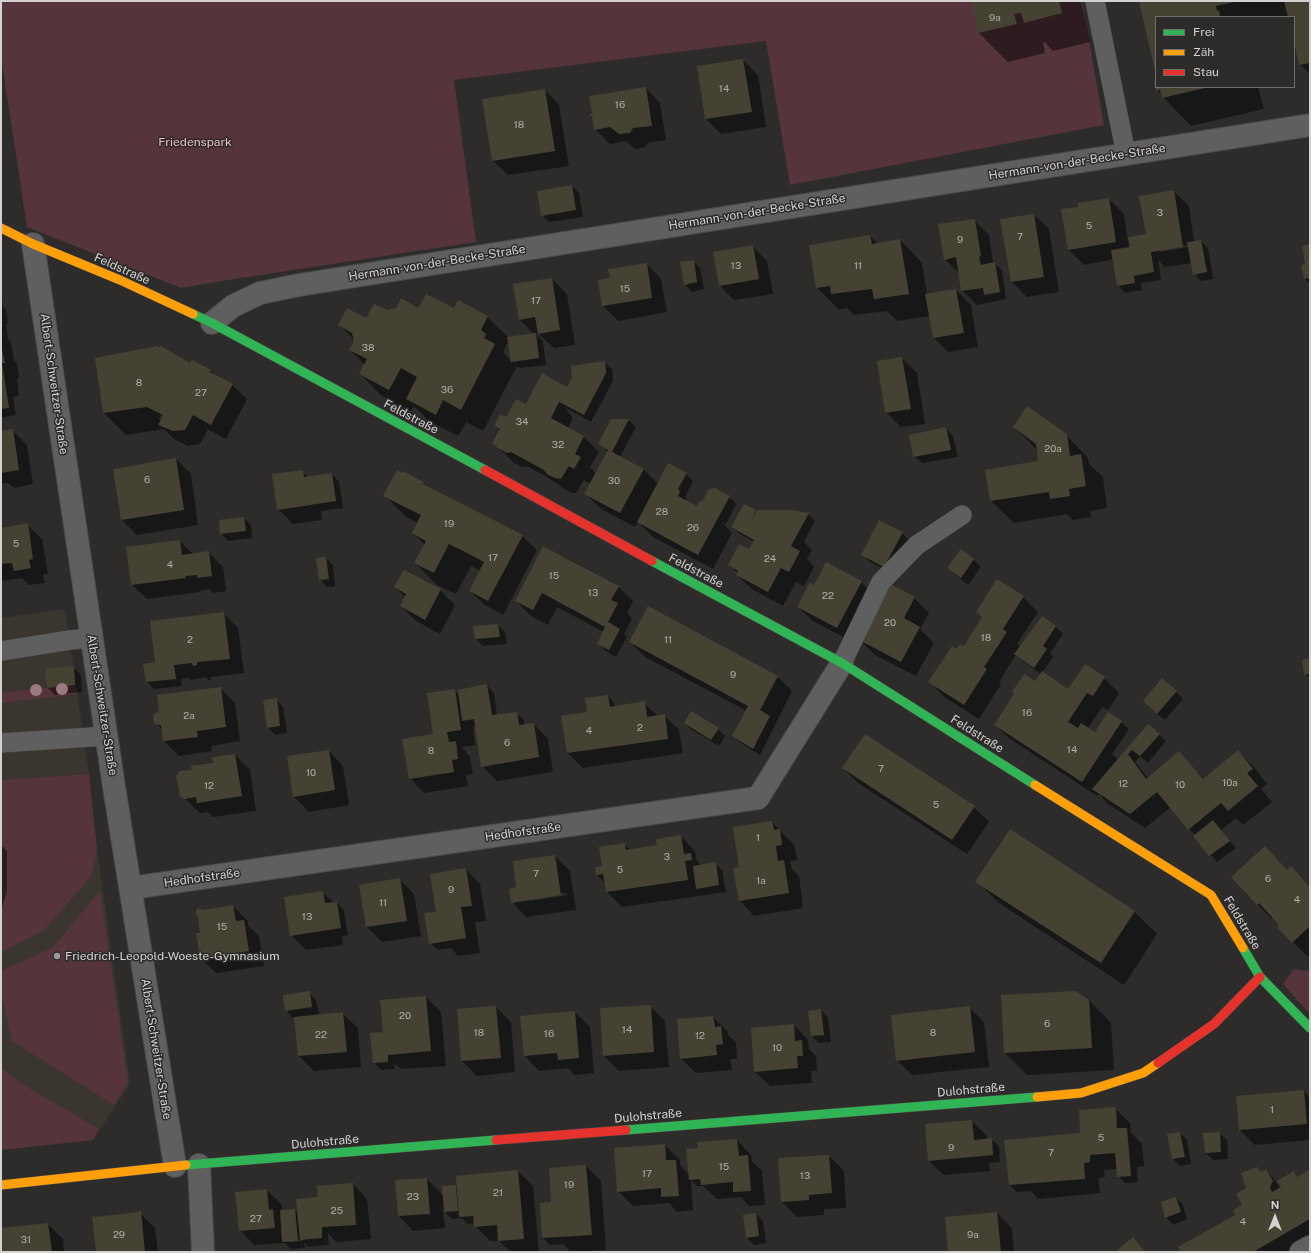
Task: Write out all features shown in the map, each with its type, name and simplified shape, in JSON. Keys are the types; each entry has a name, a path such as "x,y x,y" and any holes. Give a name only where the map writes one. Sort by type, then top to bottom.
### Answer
{"street":[{"name":"Hermann-von-der-Becke-Straße","path":"212,323 233,306 260,293 299,285 1310,125"},
{"name":"Feldstraße","path":"1,228 33,244 120,280 212,323 842,663 1211,894 1260,977 1310,1028"},
{"name":"Albert-Schweitzer-Straße","path":"33,244 114,787 175,1166"},
{"name":"Hedhofstraße","path":"131,888 758,798 842,663"},
{"name":"Dulohstraße","path":"1,1185 175,1166 1082,1093 1143,1073 1214,1024 1260,977"},
{"path":"200,1165 203,1252"},
{"path":"1301,1252 1310,1247"}],"lane":[{"path":"1095,1 1126,154"},
{"path":"842,663 881,582 917,545 962,515"},
{"path":"1,651 92,638"},
{"path":"1,743 107,736"}],"shaded area":[{"name":"Friedrich-Leopold-Woeste-Gymnasium","path":"65,609 89,774 94,827 130,1084 93,1140 1,1150 1,618"}],"green space":[{"name":"Friedenspark","path":"1,1 1082,1 1104,125 790,185 766,41 454,80 476,242 181,288 27,227 1,56"},
{"path":"75,685 78,694 1,703 1,693"},
{"path":"89,774 97,849 91,877 43,931 1,952 1,780"},
{"path":"100,891 128,1082 114,1105 12,1041 1,990 1,971 52,948"},
{"path":"1294,969 1310,971 1310,1014 1283,984"},
{"path":"1,1068 24,1085 99,1129 93,1140 1,1150"}],"building":[{"path":"971,1 1059,1 1062,13 1024,23 1021,13 1014,14 1017,24 978,33"},
{"path":"1139,1 1234,1 1216,6 1217,11 1219,10 1220,16 1155,16 1155,71"},
{"path":"1284,1 1310,1 1310,63 1299,65 1295,47 1295,16 1288,16"},
{"path":"743,59 752,112 705,119 697,66"},
{"path":"646,87 652,126 633,128 630,133 619,134 610,127 594,130 592,116 590,116 590,114 592,114 589,96"},
{"path":"1155,88 1205,88 1162,98 1160,90 1156,91"},
{"path":"545,89 555,151 492,161 482,99"},
{"path":"572,185 576,210 541,216 537,191"},
{"path":"1174,190 1183,247 1151,252 1154,272 1134,276 1135,283 1117,286 1111,250 1130,247 1128,237 1146,234 1139,196"},
{"path":"1109,198 1116,242 1068,250 1061,209 1078,207 1078,203"},
{"path":"1034,214 1044,277 1011,282 1000,219"},
{"path":"975,219 981,265 995,262 1000,292 984,295 983,288 961,291 956,257 944,260 938,224"},
{"path":"870,235 872,244 900,239 909,294 874,299 872,289 831,294 830,286 816,288 809,245"},
{"path":"1201,240 1207,272 1193,275 1187,242"},
{"path":"1310,244 1310,278 1304,279 1301,265 1305,264 1302,246"},
{"path":"753,245 759,279 719,286 713,252"},
{"path":"694,260 697,282 684,285 680,262"},
{"path":"647,263 652,298 602,306 598,280 610,278 608,269"},
{"path":"552,278 560,330 538,334 535,317 519,320 513,284"},
{"path":"956,289 964,333 933,338 925,294"},
{"path":"426,294 454,308 458,300 488,316 481,330 486,334 484,338 495,344 461,410 443,400 436,415 406,399 417,377 401,368 389,390 359,374 367,359 349,350 354,341 352,333 338,325 347,308 366,318 374,304 388,310 396,308 401,298 418,308"},
{"path":"536,333 539,358 511,362 507,337"},
{"path":"1,345 5,363 2,363 9,408 1,409"},
{"path":"158,346 158,348 161,346 190,363 192,360 211,370 210,372 233,384 211,425 193,415 185,430 173,431 158,425 163,415 147,407 103,413 95,358"},
{"path":"902,357 911,409 885,413 877,361"},
{"path":"605,361 606,373 584,415 559,402 551,418 584,436 575,454 581,457 574,469 569,466 561,479 547,474 544,470 511,452 507,453 492,443 500,429 494,426 500,414 506,417 516,399 526,404 542,373 567,387 572,378 571,366"},
{"path":"1027,406 1067,434 1070,456 1081,454 1086,486 1069,489 1070,496 1050,499 1049,492 990,501 985,470 1038,461 1036,444 1013,427"},
{"path":"611,419 629,419 612,452 644,469 620,513 584,494 608,450 598,444"},
{"path":"946,427 951,450 913,457 909,435"},
{"path":"13,429 19,470 1,473 1,431"},
{"path":"176,458 184,510 121,520 113,469"},
{"path":"668,463 687,473 678,489 680,491 678,496 697,506 700,501 702,502 709,489 715,488 730,496 698,555 637,522"},
{"path":"303,470 304,477 332,473 336,501 277,510 272,474"},
{"path":"397,470 402,473 403,471 424,482 423,484 523,535 488,601 469,591 484,562 467,553 449,544 434,573 414,563 426,541 412,533 421,515 383,496"},
{"path":"744,504 756,510 751,521 757,510 791,510 809,513 791,546 800,551 789,572 781,568 768,592 736,575 738,571 728,565 739,544 749,549 754,540 731,527"},
{"path":"244,517 246,531 220,534 219,520"},
{"path":"879,520 903,532 884,567 861,555"},
{"path":"28,523 33,559 29,560 31,568 14,571 12,563 1,564 1,528"},
{"path":"180,540 182,555 209,551 212,576 197,578 197,575 185,576 186,578 131,585 126,547"},
{"path":"543,546 619,586 611,600 618,603 608,622 620,629 609,650 597,644 605,627 542,593 533,610 515,601"},
{"path":"961,549 974,559 961,578 947,568"},
{"path":"326,557 329,579 319,580 316,558"},
{"path":"826,562 862,581 837,628 797,607 810,582 814,585"},
{"path":"404,570 441,589 425,620 400,606 406,594 394,587"},
{"path":"997,579 1024,596 1003,629 1007,632 984,667 987,669 964,705 928,682 952,646 957,649 960,644 964,646 982,617 976,612"},
{"path":"890,584 915,597 904,618 920,627 901,662 859,640"},
{"path":"648,606 778,676 760,710 770,716 753,749 732,736 748,706 629,642"},
{"path":"224,612 230,659 197,662 197,665 193,666 192,663 174,665 176,679 146,682 143,664 155,662 150,621"},
{"path":"1042,616 1056,626 1043,646 1047,649 1034,668 1014,654"},
{"path":"498,624 500,637 475,639 473,626"},
{"path":"1310,658 1310,674 1304,675 1302,660"},
{"path":"1085,664 1105,677 1093,696 1087,693 1068,722 1078,728 1081,723 1095,732 1108,712 1122,721 1082,782 994,725 1014,694 1012,692 1024,674 1035,681 1042,671 1068,689"},
{"path":"74,666 75,685 47,688 45,669"},
{"path":"1162,678 1177,691 1157,714 1143,701"},
{"path":"487,684 492,715 517,712 519,725 534,723 539,757 481,767 474,719 462,721 458,690"},
{"path":"221,687 226,727 197,731 198,737 163,741 161,725 155,724 153,719 154,714 159,711 157,695"},
{"path":"455,689 461,730 447,732 449,742 456,741 458,759 452,760 454,772 409,779 402,739 433,734 427,693"},
{"path":"608,695 610,707 645,701 647,717 665,714 668,739 567,753 561,716 587,712 585,698"},
{"path":"277,698 280,726 267,728 263,700"},
{"path":"691,711 719,728 711,740 684,723"},
{"path":"1148,724 1160,734 1140,756 1132,750 1128,754 1146,779 1179,751 1203,779 1238,750 1253,769 1247,773 1258,786 1228,811 1221,803 1188,830 1157,792 1130,814 1092,789"},
{"path":"865,734 975,806 952,840 842,768"},
{"path":"329,750 335,790 293,797 287,756"},
{"path":"235,754 242,796 197,803 196,797 184,799 180,796 176,776 180,771 192,770 191,766 213,763 212,757"},
{"path":"1213,820 1230,841 1209,856 1193,836"},
{"path":"772,821 774,830 780,829 782,845 776,846 778,861 784,860 789,893 739,901 733,868 739,867 733,827"},
{"path":"1010,829 1135,911 1101,963 975,882"},
{"path":"681,835 684,854 691,853 692,860 685,861 688,880 606,892 603,874 596,875 595,867 602,866 599,847 625,843 626,850 657,845 656,839"},
{"path":"1265,846 1287,870 1291,866 1310,887 1310,926 1292,943 1277,927 1279,925 1259,903 1257,905 1231,877"},
{"path":"555,855 561,895 511,903 509,889 516,887 513,861"},
{"path":"716,862 719,885 696,889 693,866"},
{"path":"466,868 472,906 461,907 466,938 429,944 424,913 436,912 430,874"},
{"path":"400,878 407,921 366,927 359,885"},
{"path":"323,891 325,903 337,902 341,928 290,936 284,897"},
{"path":"233,905 236,921 244,920 249,951 200,959 196,933 200,933 198,917 195,913 196,911 198,908 203,910"},
{"path":"310,991 312,1007 285,1011 283,995"},
{"path":"1075,991 1089,1000 1092,1048 1004,1053 1001,995"},
{"path":"426,996 431,1051 388,1055 388,1062 373,1063 370,1033 383,1032 380,1000"},
{"path":"651,1005 654,1052 603,1056 600,1008"},
{"path":"496,1006 501,1058 461,1061 457,1009"},
{"path":"970,1006 975,1052 896,1061 891,1015"},
{"path":"821,1009 824,1035 811,1036 808,1011"},
{"path":"575,1011 579,1058 558,1060 557,1053 524,1056 520,1016"},
{"path":"343,1012 347,1052 298,1056 294,1017"},
{"path":"713,1016 715,1027 721,1026 723,1044 716,1045 717,1055 680,1059 677,1019"},
{"path":"794,1024 795,1041 802,1040 803,1056 797,1056 798,1068 754,1072 751,1028"},
{"path":"1304,1090 1307,1124 1239,1130 1236,1096"},
{"path":"1116,1107 1117,1128 1127,1128 1131,1176 1117,1177 1115,1153 1090,1155 1090,1162 1084,1163 1085,1179 1009,1185 1004,1140 1080,1133 1079,1110"},
{"path":"972,1120 974,1140 992,1138 993,1155 928,1161 925,1124"},
{"path":"1180,1132 1185,1157 1172,1159 1167,1134"},
{"path":"1220,1132 1221,1152 1205,1153 1203,1133"},
{"path":"737,1139 739,1156 748,1155 751,1191 733,1192 733,1182 701,1185 700,1179 689,1180 686,1149 698,1148 697,1142"},
{"path":"665,1144 666,1160 676,1160 679,1196 661,1197 661,1188 617,1192 614,1148"},
{"path":"829,1155 832,1193 809,1195 809,1200 781,1202 778,1158"},
{"path":"586,1165 592,1235 542,1238 540,1203 551,1202 549,1168"},
{"path":"1257,1167 1261,1172 1266,1169 1273,1181 1270,1187 1272,1192 1281,1187 1277,1181 1294,1171 1297,1177 1310,1169 1310,1219 1253,1252 1181,1252 1178,1247 1235,1215 1233,1210 1242,1205 1236,1194 1246,1188 1241,1173"},
{"path":"518,1170 524,1239 498,1241 497,1225 474,1227 473,1216 459,1217 456,1176"},
{"path":"427,1178 430,1214 398,1216 395,1180"},
{"path":"353,1183 356,1225 322,1227 322,1238 300,1240 296,1199 318,1197 317,1186"},
{"path":"456,1185 458,1211 444,1212 442,1186"},
{"path":"267,1189 269,1210 273,1209 275,1228 239,1231 235,1192"},
{"path":"1176,1197 1181,1212 1165,1218 1161,1202"},
{"path":"295,1209 298,1241 282,1242 280,1210"},
{"path":"141,1211 145,1252 96,1252 92,1216 94,1217"},
{"path":"997,1212 1001,1252 948,1252 945,1217"},
{"path":"756,1213 759,1236 746,1238 743,1215"},
{"path":"48,1223 52,1252 1,1252 1,1228"},
{"path":"1133,1237 1145,1252 1115,1252"}],"traffic: fast":[{"path":"193,314 485,470"},
{"path":"652,561 842,663 1035,785"},
{"path":"1243,948 1260,977 1310,1028"},
{"path":"626,1130 1037,1097"},
{"path":"186,1165 496,1140"}],"traffic: slow":[{"path":"1,228 33,244 120,280 193,314"},
{"path":"1035,785 1211,895 1243,948"},
{"path":"1037,1097 1081,1093 1143,1073 1158,1063"},
{"path":"1,1185 186,1165"}],"traffic: jam":[{"path":"485,470 652,561"},
{"path":"1158,1063 1214,1024 1260,977"},
{"path":"496,1140 626,1130"}],"place":[{"name":"Friedrich-Leopold-Woeste-Gymnasium","path":"57,956"}]}
